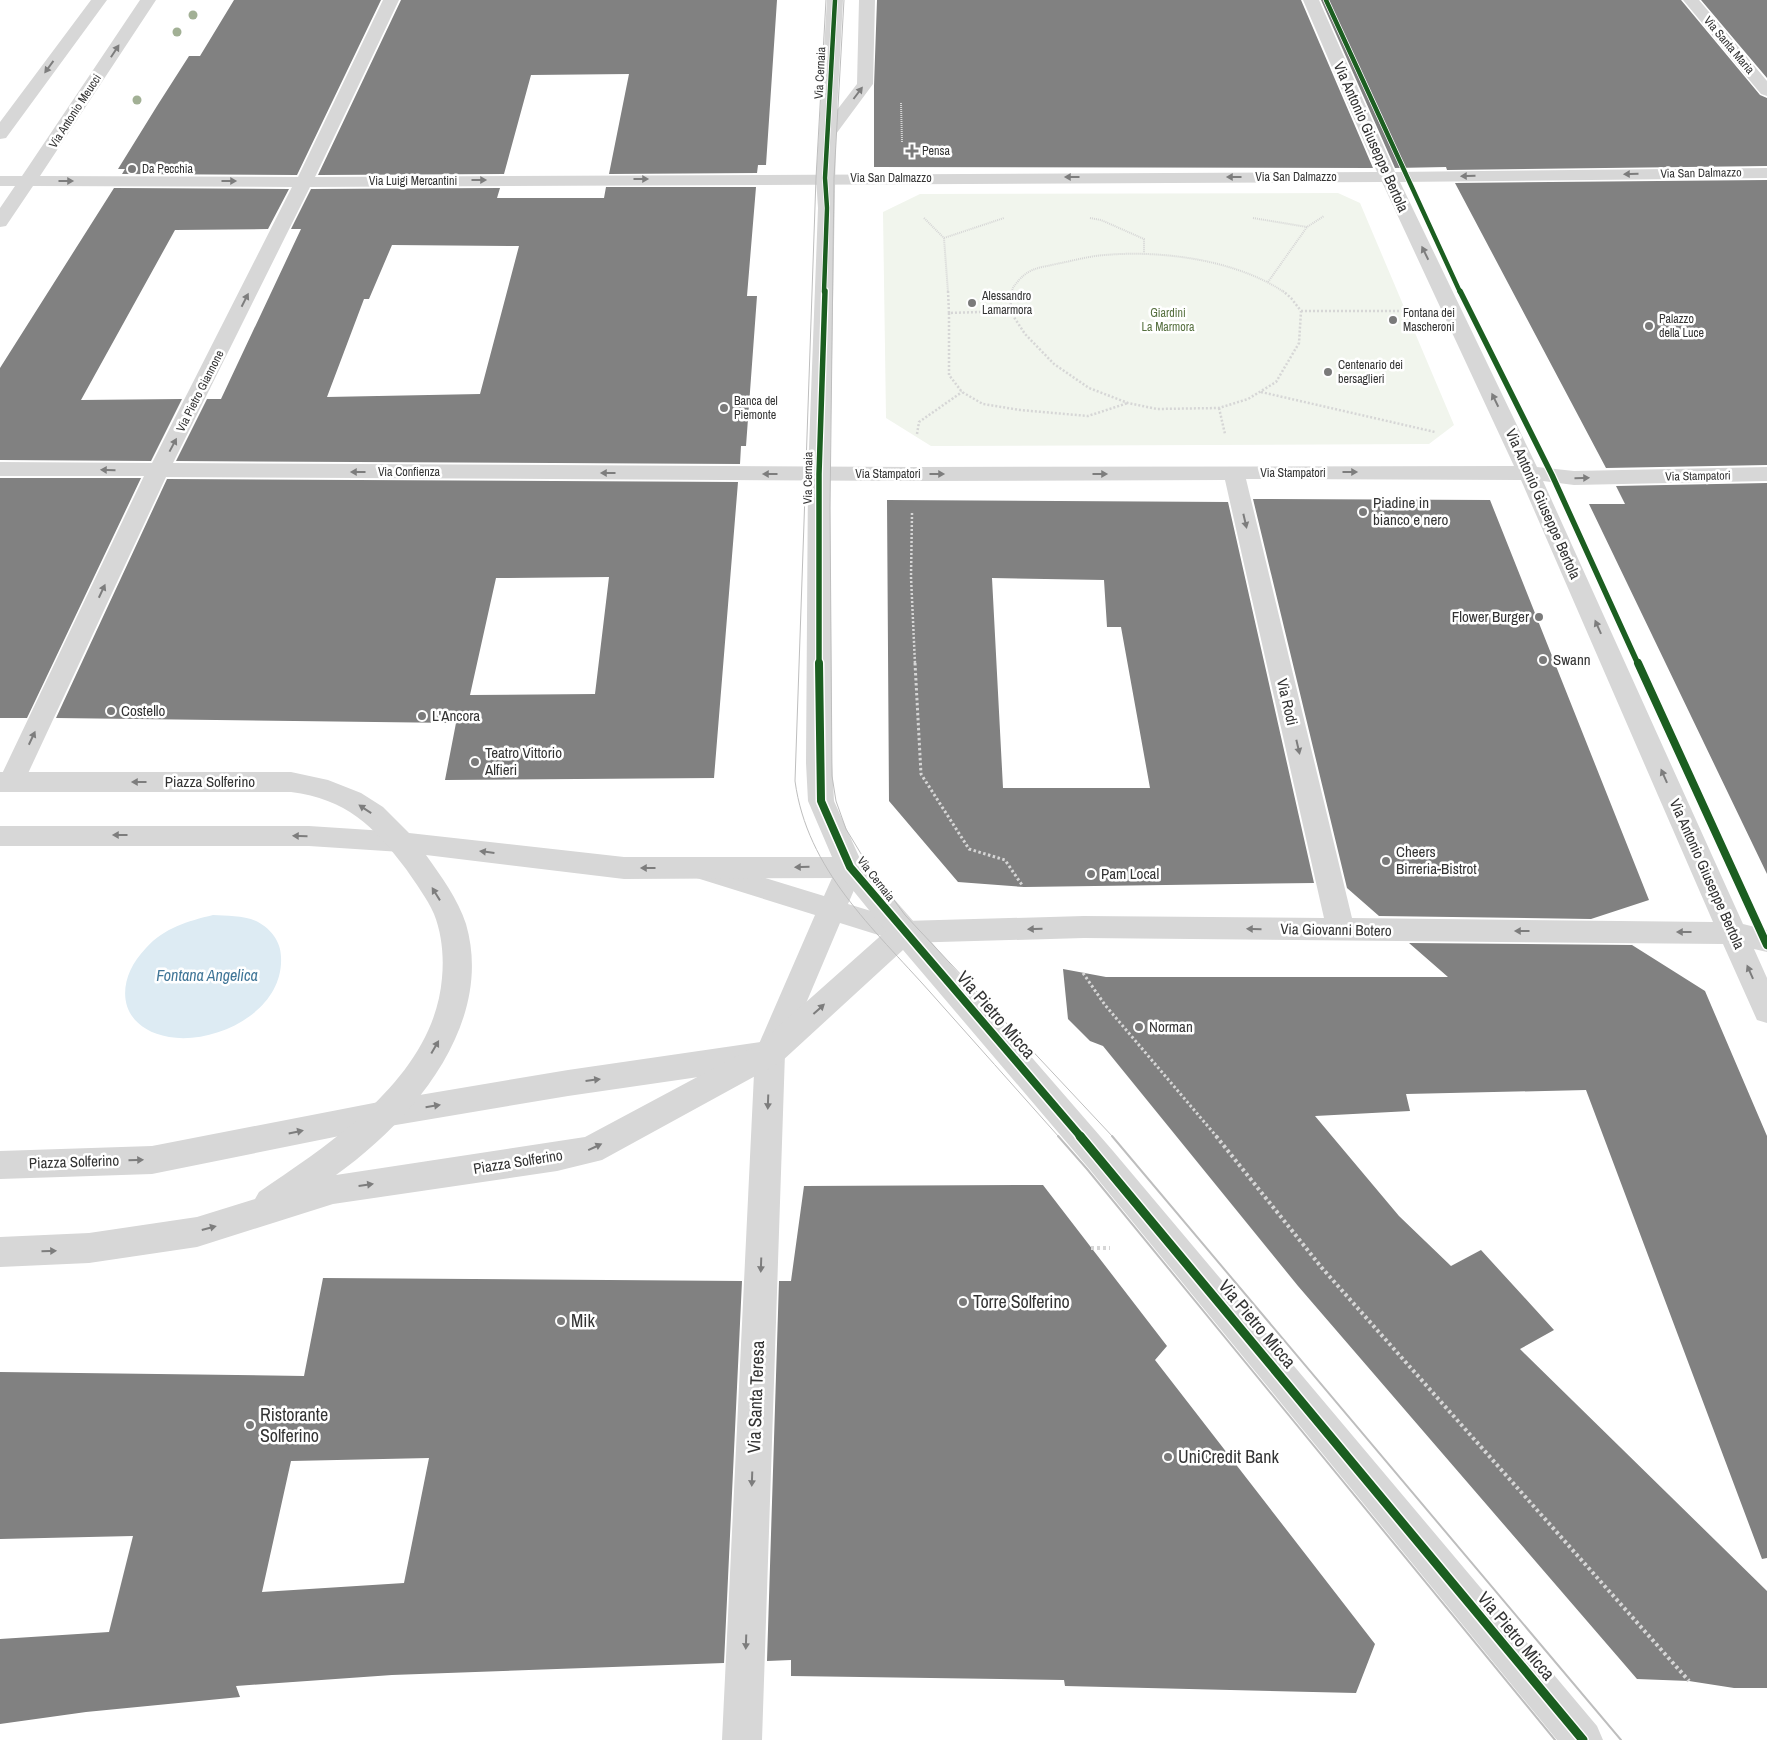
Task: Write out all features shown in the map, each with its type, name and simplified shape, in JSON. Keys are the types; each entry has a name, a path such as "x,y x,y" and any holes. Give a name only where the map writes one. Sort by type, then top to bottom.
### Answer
{"street":[{"path":"0,134 99,0"},
{"name":"Via Antonio Meucci","path":"0,222 148,0"},
{"name":"Via Pietro Giannone","path":"6,782 158,471 172,447 304,182 391,0"},
{"name":"Via Cernaia","path":"834,0 825,178 827,208 819,474 819,763 821,801 850,867 904,932"},
{"name":"Via Cernaia","path":"828,132 864,84 867,0"},
{"name":"Via Antonio Giuseppe Bertola","path":"1311,0 1388,176 1544,506 1767,1011"},
{"name":"Via Santa Maria","path":"1691,0 1767,90"},
{"name":"Via San Dalmazzo","path":"825,178 1767,173"},
{"name":"Via Luigi Mercantini","path":"0,181 304,182 825,178"},
{"name":"Via Confienza","path":"0,469 819,474"},
{"name":"Via Rodi","path":"1234,473 1341,930"},
{"name":"Via Stampatori","path":"819,474 1527,473 1574,478 1767,474"},
{"name":"Piazza Solferino","path":"6,782 291,782 311,784 333,791 356,803 382,821 401,842 443,904 452,925 458,958 458,983 452,1011 436,1045 412,1084 384,1114 336,1156 248,1218"},
{"path":"0,836 309,836 401,842 624,868 850,867 770,1054"},
{"path":"697,868 904,932"},
{"name":"Via Giovanni Botero","path":"904,932 1084,927 1733,933 1767,941"},
{"name":"Piazza Solferino","path":"0,1252 53,1251 98,1247 197,1232 248,1218 333,1190 557,1157 591,1150 770,1054 904,932"},
{"name":"Via Pietro Micca","path":"904,932 1102,1161 1583,1740"},
{"name":"Piazza Solferino","path":"0,1165 152,1160 384,1114 568,1083 770,1054"},
{"name":"Via Santa Teresa","path":"742,1740 770,1054"}],"path":[{"path":"1007,218 944,238 949,312 948,375 962,392 983,404 1020,410 1088,416 1128,403"},
{"path":"1085,218 1102,220 1144,239 1144,253"},
{"path":"1268,282 1307,227"},
{"path":"1144,253 1200,261 1248,274 1268,282 1287,294 1302,311 1300,343 1276,382 1248,399 1219,408 1157,409 1128,403 1089,388 1054,364 1025,334 1010,311 1012,288 1028,270 1103,255 1144,253"},
{"path":"1302,311 1407,310"},
{"path":"949,312 1010,311"},
{"path":"1261,391 1432,430"},
{"path":"917,436 919,422 962,392"},
{"path":"1219,408 1227,440"},
{"path":"912,510 911,578 921,774 968,849 1005,860 1024,888"},
{"path":"1083,973 1105,1005 1193,1108 1322,1268 1689,1681"},
{"path":"1091,1248 1110,1248"}],"green space":[{"name":"Giardini La Marmora","path":"1338,193 1360,203 1454,425 1429,444 931,446 886,418 883,212 920,194"}],"water":[{"name":"Fontana Angelica","path":"213,915 235,916 253,920 263,925 274,936 281,951 281,957 279,976 271,993 259,1008 244,1020 226,1029 207,1035 187,1038 169,1037 152,1032 139,1024 131,1014 126,1002 125,989 128,975 135,961 153,941 169,930"}],"building":[{"path":"234,0 381,0 297,175 122,174 125,169 118,169 189,56 200,56"},
{"path":"401,0 777,0 766,165 758,165 757,173 609,174 629,74 531,75 504,174 318,175"},
{"path":"877,0 1301,0 1373,168 874,167"},
{"path":"1321,0 1681,0 1760,95 1767,98 1767,166 1447,170 1446,167 1395,168"},
{"path":"1701,0 1767,0 1767,78"},
{"name":"Palazzo della Luce","path":"1767,180 1767,465 1606,468 1455,183"},
{"path":"606,187 756,187 747,296 757,296 746,446 741,446 740,464 176,461 207,399 221,399 301,229 291,229 311,189 500,188 497,198 604,198","holes":["392,245 519,246 480,394 327,397 364,299 369,299"]},
{"path":"114,188 289,189 268,229 175,230 81,400 182,399 151,461 0,460 0,368"},
{"path":"0,478 141,478 27,718 0,718"},
{"path":"167,479 738,482 714,778 445,780 456,723 56,718","holes":["609,577 595,694 470,695 496,578"]},
{"path":"1767,483 1767,874 1589,504 1625,504 1616,486"},
{"path":"1253,499 1490,500 1649,900 1591,919 1379,916 1347,888"},
{"path":"887,500 1228,502 1314,883 1024,887 958,882 889,801","holes":["992,578 1104,580 1107,627 1121,627 1150,788 1003,788"]},
{"path":"1409,943 1632,945 1705,991 1767,1136 1767,1558 1762,1559 1586,1090 1406,1094 1410,1111 1315,1116 1399,1216 1451,1266 1481,1250 1554,1330 1520,1349 1767,1591 1767,1688 1734,1688 1689,1681 1637,1679 1298,1286 1103,1046 1090,1041 1068,1019 1063,969 1106,977 1448,977"},
{"path":"1043,1185 1167,1346 1155,1360 1375,1644 1356,1693 1065,1686 1064,1680 791,1676 791,1660 767,1661 779,1281 791,1281 804,1186"},
{"path":"323,1278 742,1281 724,1663 392,1675 236,1686 240,1697 86,1712 0,1724 0,1639 109,1632 133,1536 0,1539 0,1372 304,1376","holes":["429,1458 404,1583 262,1592 291,1461"]}],"tram line":[{"path":"826,0 816,178 795,781 802,813 813,843 828,870 846,896 865,921 1059,1137"},
{"path":"844,0 834,178 830,508 832,776 836,801 846,829 866,862 905,915 1113,1137"},
{"path":"1058,1136 1555,1740"},
{"path":"1112,1136 1621,1740"}],"cycle path":[{"path":"835,0 825,178 827,208 819,474 819,763 821,801 850,867 1102,1161 1583,1740"},
{"path":"1326,0 1467,307 1552,475 1767,945"}],"place":[{"name":"Pensa","path":"912,151"},
{"name":"Da Pecchia","path":"132,169"},
{"name":"Alessandro Lamarmora","path":"972,303"},
{"name":"Fontana dei Mascheroni","path":"1393,320"},
{"name":"Palazzo della Luce","path":"1649,326"},
{"name":"Centenario dei bersaglieri","path":"1328,372"},
{"name":"Banca del Piemonte","path":"724,408"},
{"name":"Piadine in bianco e nero","path":"1363,512"},
{"name":"Flower Burger","path":"1539,617"},
{"name":"Swann","path":"1543,660"},
{"name":"Costello","path":"111,711"},
{"name":"L'Ancora","path":"422,716"},
{"name":"Teatro Vittorio Alfieri","path":"475,762"},
{"name":"Cheers Birreria-Bistrot","path":"1386,861"},
{"name":"Pam Local","path":"1091,874"},
{"name":"Norman","path":"1139,1027"},
{"name":"Torre Solferino","path":"963,1302"},
{"name":"Mik","path":"561,1321"},
{"name":"Ristorante Solferino","path":"250,1425"},
{"name":"UniCredit Bank","path":"1168,1457"}]}
